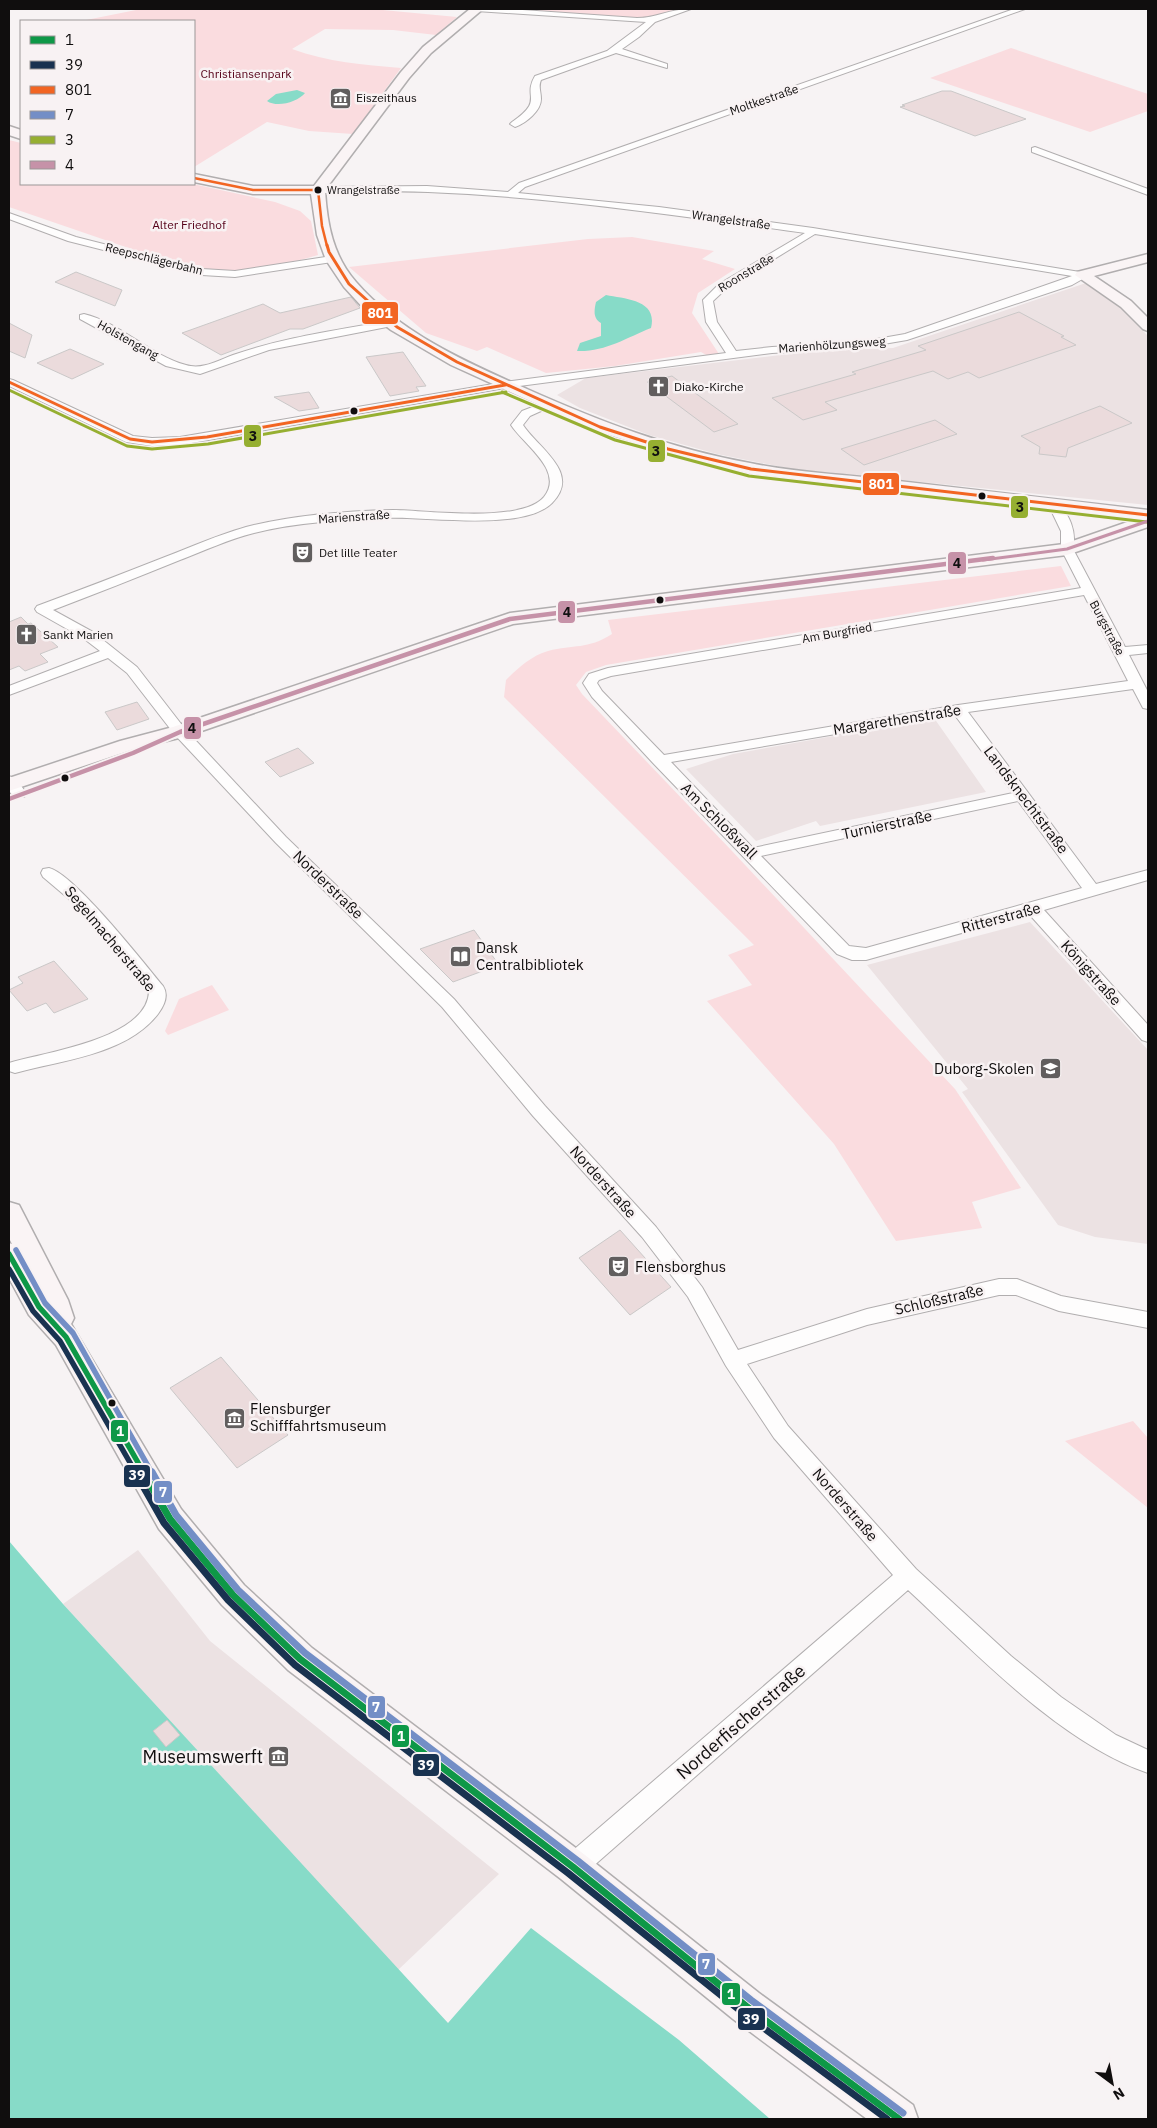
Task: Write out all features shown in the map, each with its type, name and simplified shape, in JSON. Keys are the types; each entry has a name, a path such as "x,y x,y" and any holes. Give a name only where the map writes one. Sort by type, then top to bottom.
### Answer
{"main road":[{"path":"476,9 427,50 405,75 318,190 319,214 332,259 362,297 392,323 430,348 548,404 633,438 751,469 1148,515"},
{"path":"195,178 253,190 319,214"},
{"path":"253,190 318,190"},
{"name":"Marienhölzungsweg","path":"1082,274 1148,258"},
{"path":"1082,274 1126,304 1148,326"},
{"path":"11,789 133,753 180,732 510,619 727,594 1066,549 1148,521"},
{"path":"9,1212 54,1300 66,1337 170,1519 233,1595 300,1659 572,1867 746,2006 899,2119"},
{"path":"9,1254 39,1307 66,1337"}],"street":[{"path":"476,9 651,20 687,9"},
{"name":"Moltkestraße","path":"510,194 522,185 1021,9"},
{"path":"515,124 529,115 535,107 538,96 534,86 538,78 593,61 616,50 646,27 651,20"},
{"path":"616,50 664,66"},
{"path":"1035,150 1148,192"},
{"name":"Wrangelstraße","path":"318,190 427,190 510,194 659,210 813,231 1082,274"},
{"name":"Reepschlägerbahn","path":"9,216 72,239 202,272 235,274 332,259"},
{"name":"Roonstraße","path":"733,355 710,320 707,311 708,300 723,286 802,240 813,231"},
{"name":"Marienhölzungsweg","path":"9,382 130,439 152,442 207,437 505,385 733,355 813,346 885,342 907,337 1068,283 1082,274"},
{"name":"Holstengang","path":"84,316 147,352 190,370 200,371 266,347 392,323"},
{"name":"Marienstraße","path":"42,610 232,536 270,526 309,520 411,514 510,516 536,509 547,501 552,492 556,482 555,472 551,462 520,432 518,425 520,418 527,413 548,404"},
{"path":"1054,504 1065,521 1070,539 1066,549"},
{"name":"Burgstraße","path":"1066,549 1148,706"},
{"name":"Am Burgfried","path":"590,683 594,677 608,672 1087,591"},
{"name":"Norderstraße","path":"42,610 88,634 132,670 180,732 281,840 448,1003 539,1111 649,1232 696,1292 733,1360 781,1432 908,1576 1003,1663 1054,1705 1108,1743 1148,1762"},
{"path":"1120,651 1148,649"},
{"path":"9,691 111,652"},
{"name":"Am Schloßwall","path":"590,683 597,694 658,760 843,950 852,954"},
{"name":"Margarethenstraße","path":"658,760 958,709 1137,684"},
{"name":"Landsknechtstraße","path":"958,709 1093,892"},
{"name":"Turnierstraße","path":"751,854 1022,796"},
{"name":"Segelmacherstraße","path":"15,1067 98,1044 127,1032 142,1021 156,1005 157,990 75,895 49,873"},
{"name":"Ritterstraße","path":"852,954 866,954 1034,909 1148,875"},
{"name":"Königstraße","path":"1034,909 1148,1036"},
{"name":"Schloßstraße","path":"733,1360 867,1316 999,1287 1017,1287 1059,1304 1148,1320"},
{"name":"Norderfischerstraße","path":"572,1867 908,1576"}],"shaded area":[{"path":"297,90 305,93 293,101 276,104 267,101 276,94"},
{"path":"1086,283 1109,296 1148,336 1148,505 792,469 717,454 649,435 580,408 557,395 586,378 815,351 893,348"},
{"path":"606,295 639,302 645,306 650,312 652,319 651,328 606,347 577,351 580,343 601,336 601,323 595,317 595,308 596,302"},
{"path":"934,718 986,792 820,826 816,821 756,841 686,769 733,754"},
{"name":"Duborg-Skolen","path":"1030,922 1148,1050 1148,1244 1095,1237 1058,1225 962,1092 968,1089 867,965"},
{"path":"9,1541 63,1604 448,2023 531,1928 679,2040 770,2119 9,2119"},
{"name":"Museumswerft","path":"138,1550 210,1641 499,1874 398,1970 63,1604"}],"green space":[{"name":"Christiansenpark","path":"141,9 372,9 457,17 436,35 393,30 325,29 292,49 332,60 401,68 353,134 309,131 267,122 195,166 195,20 86,20"},
{"path":"499,9 677,9 655,16 638,18"},
{"path":"1011,48 1148,94 1148,111 1090,132 930,78"},
{"name":"Alter Friedhof","path":"9,140 20,143 20,185 195,184 275,202 300,211 311,221 318,255 258,271 230,273 208,270 178,265 9,207"},
{"path":"632,237 714,251 702,259 735,269 698,293 692,313 719,354 708,356 701,352 615,366 546,373 487,347 477,351 426,333 349,267 588,239"},
{"path":"1061,566 1071,586 606,665 586,672 576,685 582,694 955,1089 1021,1188 972,1202 982,1228 896,1241 834,1144 707,1001 752,985 728,955 754,945 504,697 506,680 525,663 542,653 588,645 612,634 608,620"},
{"path":"212,985 229,1010 168,1035 165,1031 179,999"},
{"path":"1133,1421 1148,1438 1148,1508 1065,1441"}],"building":[{"path":"942,91 951,91 1026,119 975,136 900,107"},
{"path":"76,272 122,290 115,306 55,282"},
{"path":"351,297 360,308 303,329 290,329 221,355 182,333 263,304 280,313"},
{"path":"1019,312 1064,336 1061,337 1076,345 979,378 968,372 948,379 933,371 825,402 837,410 803,420 772,398 856,374 852,372 926,350 918,346"},
{"path":"9,323 32,335 25,358 9,351"},
{"path":"70,349 104,364 72,379 37,363"},
{"path":"403,352 426,386 416,387 419,391 390,396 366,357"},
{"path":"672,376 738,424 714,432 647,382"},
{"path":"309,392 319,408 299,411 274,397"},
{"path":"1100,406 1132,423 1068,448 1066,457 1039,454 1040,447 1021,436"},
{"path":"935,420 957,434 864,465 841,449"},
{"name":"Sankt Marien","path":"21,617 28,624 31,623 58,647 40,654 48,662 25,671 19,666 9,670 9,622"},
{"path":"137,702 149,719 117,730 105,712"},
{"path":"298,748 314,763 280,777 265,762"},
{"name":"Dansk Centralbibliotek","path":"474,930 499,965 453,982 420,949"},
{"path":"54,961 88,999 54,1013 46,1003 27,1011 9,990 23,983 18,977"},
{"name":"Flensborghus","path":"620,1230 671,1287 630,1315 579,1258"},
{"name":"Flensburger Schifffahrtsmuseum","path":"221,1357 288,1435 237,1468 170,1388"},
{"path":"167,1720 180,1735 166,1747 153,1731"}],"transit line":[{"name":"801","path":"195,178 253,190 318,190 322,226 329,252 349,284 371,306 397,327 457,362 600,427 668,449 751,469 1148,515"},
{"name":"801","path":"9,382 130,439 152,442 207,437 505,385"},
{"name":"3","path":"9,390 127,446 152,449 208,444 506,392"},
{"name":"3","path":"502,392 615,440 749,476 1147,522"},
{"name":"4","path":"9,799 133,753 180,732 510,619 1067,549 1148,521"},
{"name":"7","path":"16,1250 45,1303 73,1333 176,1515 238,1590 305,1653 578,1861 751,2000 903,2113"},
{"name":"1","path":"9,1254 39,1307 66,1337 170,1519 233,1595 300,1659 573,1867 746,2006 899,2119"},
{"name":"39","path":"9,1269 33,1311 60,1341 164,1523 228,1600 295,1665 568,1873 742,2012 887,2119"}],"place":[{"name":"Eiszeithaus","path":"340,98"},
{"name":"Wrangelstraße","path":"318,190"},
{"name":"Diako-Kirche","path":"658,387"},
{"name":"Det lille Teater","path":"303,553"},
{"name":"Sankt Marien","path":"27,635"},
{"name":"Dansk Centralbibliotek","path":"460,957"},
{"name":"Duborg-Skolen","path":"1050,1069"},
{"name":"Flensborghus","path":"619,1267"},
{"name":"Flensburger Schifffahrtsmuseum","path":"234,1418"},
{"name":"Museumswerft","path":"279,1757"}]}
